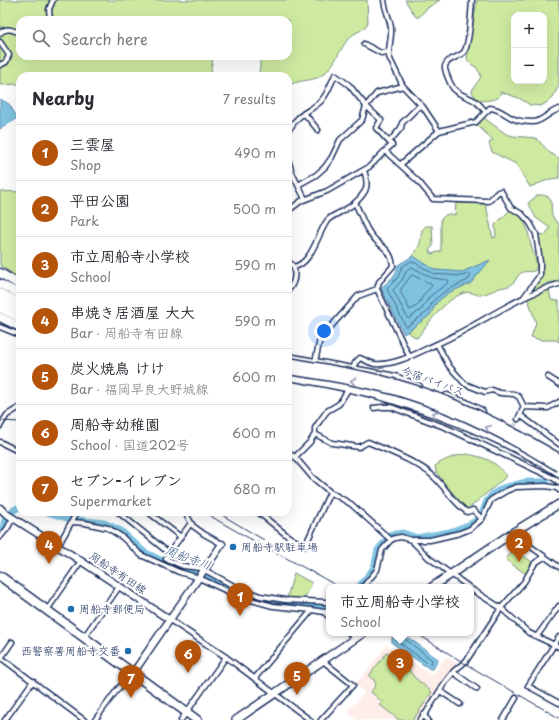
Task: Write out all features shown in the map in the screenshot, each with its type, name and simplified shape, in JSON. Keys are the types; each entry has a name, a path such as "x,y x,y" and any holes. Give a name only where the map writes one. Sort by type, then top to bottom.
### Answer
{"highway":[{"path":"0,273 16,283"},
{"path":"0,284 16,292"},
{"path":"0,293 16,301"},
{"path":"0,301 16,308"},
{"path":"0,308 16,316"},
{"path":"0,317 16,325"},
{"name":"今宿バイパス","path":"292,359 395,378 466,404 532,440 559,457"},
{"path":"292,363 362,375 424,392 493,421 559,457"},
{"path":"292,371 361,382 421,399 490,428 519,443 559,467"},
{"path":"292,377 349,388 388,398 458,422 535,457 559,472"},
{"path":"0,576 197,720"}],"main road":[{"path":"436,584 512,533 559,504"},
{"name":"周船寺有田線","path":"0,508 4,513 58,546 170,620"},
{"path":"133,673 222,544"},
{"path":"236,720 359,636"}],"street":[{"path":"50,16 49,9 53,0"},
{"path":"384,0 391,27 388,52 389,57 403,86 422,106 438,131"},
{"path":"472,0 468,44 465,51 445,64 444,68 455,91 475,101 486,112"},
{"path":"0,33 7,29 16,32"},
{"path":"0,42 9,55 6,62 0,66"},
{"path":"364,44 381,53 388,52"},
{"path":"292,125 304,113 321,102 335,75 349,85 366,106 381,120 376,128 392,145 369,167 327,191 305,199 292,208"},
{"path":"298,185 316,175 325,167 332,157 340,140 362,120 366,106 377,93 403,86"},
{"path":"389,142 401,128 402,123 418,107 422,106"},
{"path":"401,164 438,131 476,122 490,108 497,109 513,119 536,122 552,111 559,109"},
{"path":"304,113 318,130"},
{"path":"385,151 418,180 433,199 489,201 501,191 509,206 522,214 530,223 536,234 540,275 524,297"},
{"path":"292,285 295,278 294,267 299,266 307,260 328,220 355,203 366,189 366,177 364,170"},
{"path":"292,174 305,199"},
{"path":"355,203 369,232 379,244 388,250 392,258 393,266 379,282 377,289 409,356"},
{"path":"353,370 355,363 360,358 371,363 382,364 401,360 468,329 524,297 542,289 559,284"},
{"path":"315,362 320,339 358,296 377,289"},
{"path":"0,327 16,333"},
{"path":"437,344 449,366 465,384 485,392 492,390 500,393 514,394 519,397 524,407"},
{"path":"548,377 559,384"},
{"path":"295,457 310,442 315,434 315,428 327,411 339,404 349,388"},
{"path":"524,407 548,408 559,402"},
{"path":"374,408 391,407 446,428 559,482"},
{"path":"524,407 519,417 559,444"},
{"path":"0,426 7,415 16,409"},
{"path":"315,434 332,443 345,445 359,447 368,442 416,465 433,476 457,505 467,512 473,510 482,519"},
{"path":"0,442 16,450"},
{"path":"292,455 312,477 330,492 351,504 391,540"},
{"path":"365,584 376,570 382,550 391,540 401,537 411,540 430,540 460,533 470,529 482,519 491,500 516,487 546,486 557,488 559,490"},
{"path":"263,516 289,537 306,546 330,492"},
{"path":"58,546 75,516"},
{"path":"123,516 169,552"},
{"path":"153,516 181,537"},
{"path":"187,516 193,526 222,544"},
{"path":"0,537 7,529 13,518"},
{"path":"72,522 108,528 122,536 141,555 178,572 200,577 240,597 273,606 324,612"},
{"path":"191,523 166,557 169,561 183,566 199,568 234,586 260,596 286,600 326,602"},
{"path":"512,533 559,567"},
{"path":"411,540 429,558 462,583"},
{"path":"420,720 453,672 466,661 501,608 524,582 535,563 544,557"},
{"path":"48,610 81,561"},
{"path":"84,637 119,587"},
{"path":"474,591 501,608 530,633 559,647"},
{"path":"537,636 559,606"},
{"path":"255,678 312,610"},
{"path":"170,620 226,657 310,720"},
{"path":"352,636 355,639"},
{"path":"559,637 528,686 559,704"},
{"path":"12,642 0,657 84,720"},
{"path":"181,720 226,657"},
{"path":"321,720 353,685 323,661"},
{"path":"453,672 477,689"},
{"path":"95,720 117,690 133,673"},
{"path":"5,720 33,681"},
{"path":"440,690 460,704"},
{"path":"503,720 516,698"},
{"path":"423,715 428,720"}],"shaded area":[{"path":"387,645 432,676 446,657 458,664 443,681 417,720 357,720 348,711 365,692 356,685 356,683"}],"green space":[{"path":"0,0 367,0 367,25 349,38 326,72 317,78 292,84 292,72 259,72 260,60 292,60 292,16 16,16 16,60 213,60 212,72 16,72 16,84 0,85"},
{"path":"405,0 440,0 426,9 419,17 416,17"},
{"path":"477,0 559,0 559,85 552,99 541,106 530,105 519,98 501,92 498,98 486,101 480,100 472,92 481,75 476,67 467,59"},
{"path":"484,118 506,134 536,138 550,153 559,158 559,178 550,179 530,187 516,164 492,152 489,143 493,140 477,125"},
{"path":"0,191 16,192 16,276 0,265"},
{"path":"538,195 544,195 550,199 552,214 559,225 559,281 548,283 530,293 529,292 543,274 537,234 545,235 550,228 536,218 528,203"},
{"path":"456,203 485,204 493,238 496,237 495,225 510,210 520,215 527,229 536,261 536,270 521,273 513,284 508,286 481,295 468,292 450,300 417,338 407,332 430,315 436,303 448,293 471,283 489,261 462,272 435,270 413,256 420,244 422,230 426,226 432,226 433,246 429,250 432,254 441,251 441,219 447,214 455,215"},
{"path":"549,289 551,300 559,301 559,342 556,340 540,340 531,337 536,323 528,299"},
{"path":"466,454 489,460 507,476 468,509 463,507 436,472 435,466 442,461"},
{"path":"513,547 533,563 526,574 506,560"},
{"path":"294,573 312,583 304,600 287,598"},
{"path":"387,652 406,665 414,677 432,692 413,720 399,720 380,705 382,702 371,692 376,684 369,676"}],"water":[{"path":"0,99 9,104 16,115 16,118 0,129"},
{"path":"413,256 435,270 462,272 490,260 471,283 448,293 436,303 430,315 404,334 381,288 394,275 398,265"},
{"path":"393,636 406,636 438,659 438,661 433,669 430,669 392,643"}],"waterway":[{"path":"0,431 4,424"},
{"name":"周船寺川","path":"361,584 374,568 378,550 391,535 403,533 417,538 450,532 471,524 477,520 482,514 487,501 493,494 503,488 526,482 546,482"},
{"name":"周船寺川","path":"0,532 3,529 7,515 16,509"},
{"name":"周船寺川","path":"60,516 70,519 104,523 121,531 144,552 160,560 173,566 206,576 256,598 289,605 326,606"}],"tunnel":[{"path":"512,432 518,419"}],"railway":[{"path":"0,421 16,422"},
{"path":"211,516 334,584"},
{"path":"224,516 264,540"},
{"path":"421,636 559,718"}],"place":[{"name":"周船寺駅駐車場","path":"233,547"},
{"name":"平田公園","path":"519,562"},
{"name":"串焼き居酒屋 大大","path":"49,564"},
{"name":"周船寺郵便局","path":"71,609"},
{"name":"三雲屋","path":"240,616"},
{"name":"西警察署周船寺交番","path":"128,651"},
{"name":"周船寺幼稚園","path":"188,673"},
{"name":"市立周船寺小学校","path":"400,682"},
{"name":"炭火焼鳥 けけ","path":"297,695"},
{"name":"セブン-イレブン","path":"131,698"}]}
